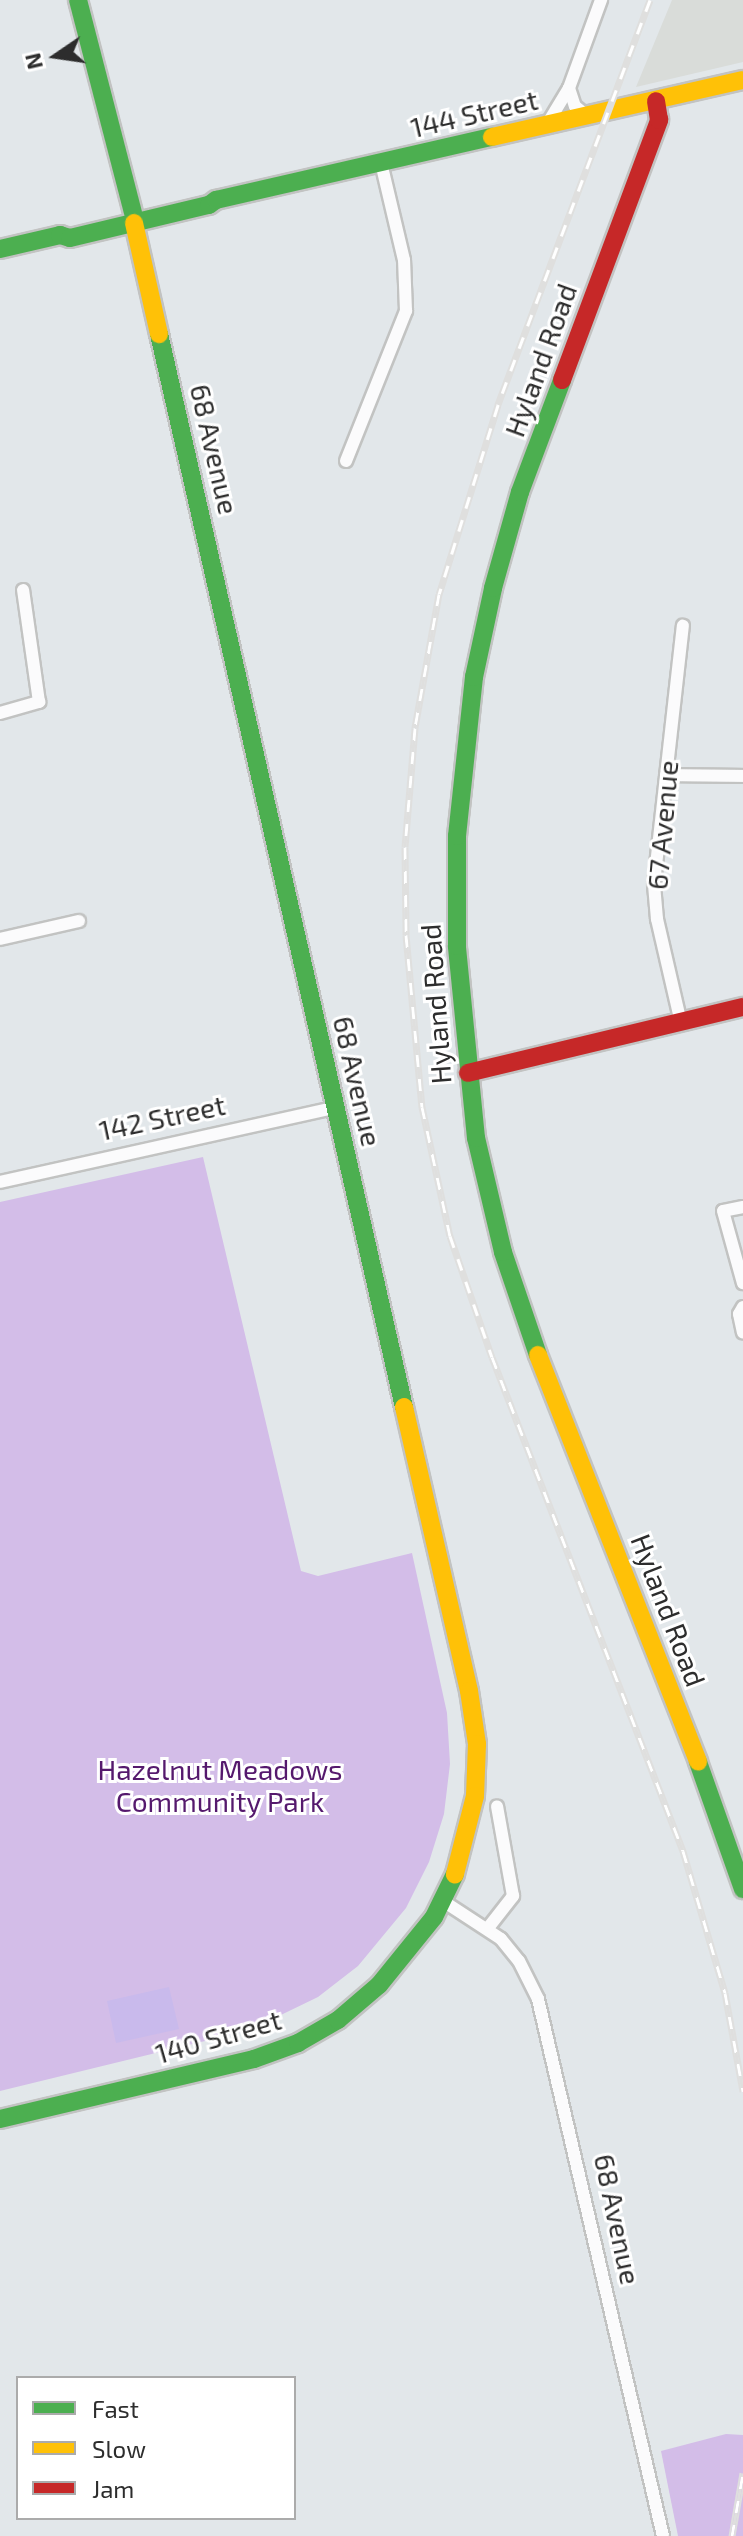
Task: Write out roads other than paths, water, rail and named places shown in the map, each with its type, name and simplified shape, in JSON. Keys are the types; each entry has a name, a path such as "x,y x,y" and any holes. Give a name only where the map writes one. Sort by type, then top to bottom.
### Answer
{"street":[{"name":"68 Avenue","path":"78,0 134,218 475,1723 477,1765 471,1816 443,1901 488,1928 519,1961 538,1999 663,2536"},
{"path":"546,126 569,88 601,0"},
{"name":"144 Street","path":"0,249 60,235 70,238 134,218 209,205 216,200 743,80"},
{"path":"569,88 575,106 587,116"},
{"name":"Hyland Road","path":"656,101 659,120 520,492 480,647 468,721 457,836 457,946 468,1073 480,1162 512,1281 713,1800 743,1889"},
{"path":"346,461 406,311 404,260 381,163"},
{"path":"0,713 39,702 23,590"},
{"name":"67 Avenue","path":"681,1023 657,919 654,883 683,626"},
{"path":"666,775 743,776"},
{"path":"0,939 79,921"},
{"path":"468,1073 743,1007"},
{"name":"142 Street","path":"0,1182 335,1108"},
{"path":"743,1207 723,1211 743,1283"},
{"path":"743,1307 739,1314 743,1333"},
{"path":"488,1928 513,1896 497,1806"},
{"name":"140 Street","path":"0,2119 207,2072 298,2043 338,2020 379,1985 412,1948 443,1901"}],"railway":[{"path":"650,0 498,405 439,594 415,728 405,847 406,935 422,1107 450,1236 492,1357 683,1851 725,1993 743,2091"},
{"path":"732,2536 743,2473"}],"park label":[{"name":"Hazelnut Meadows Community Park","path":"220,1785"}]}
